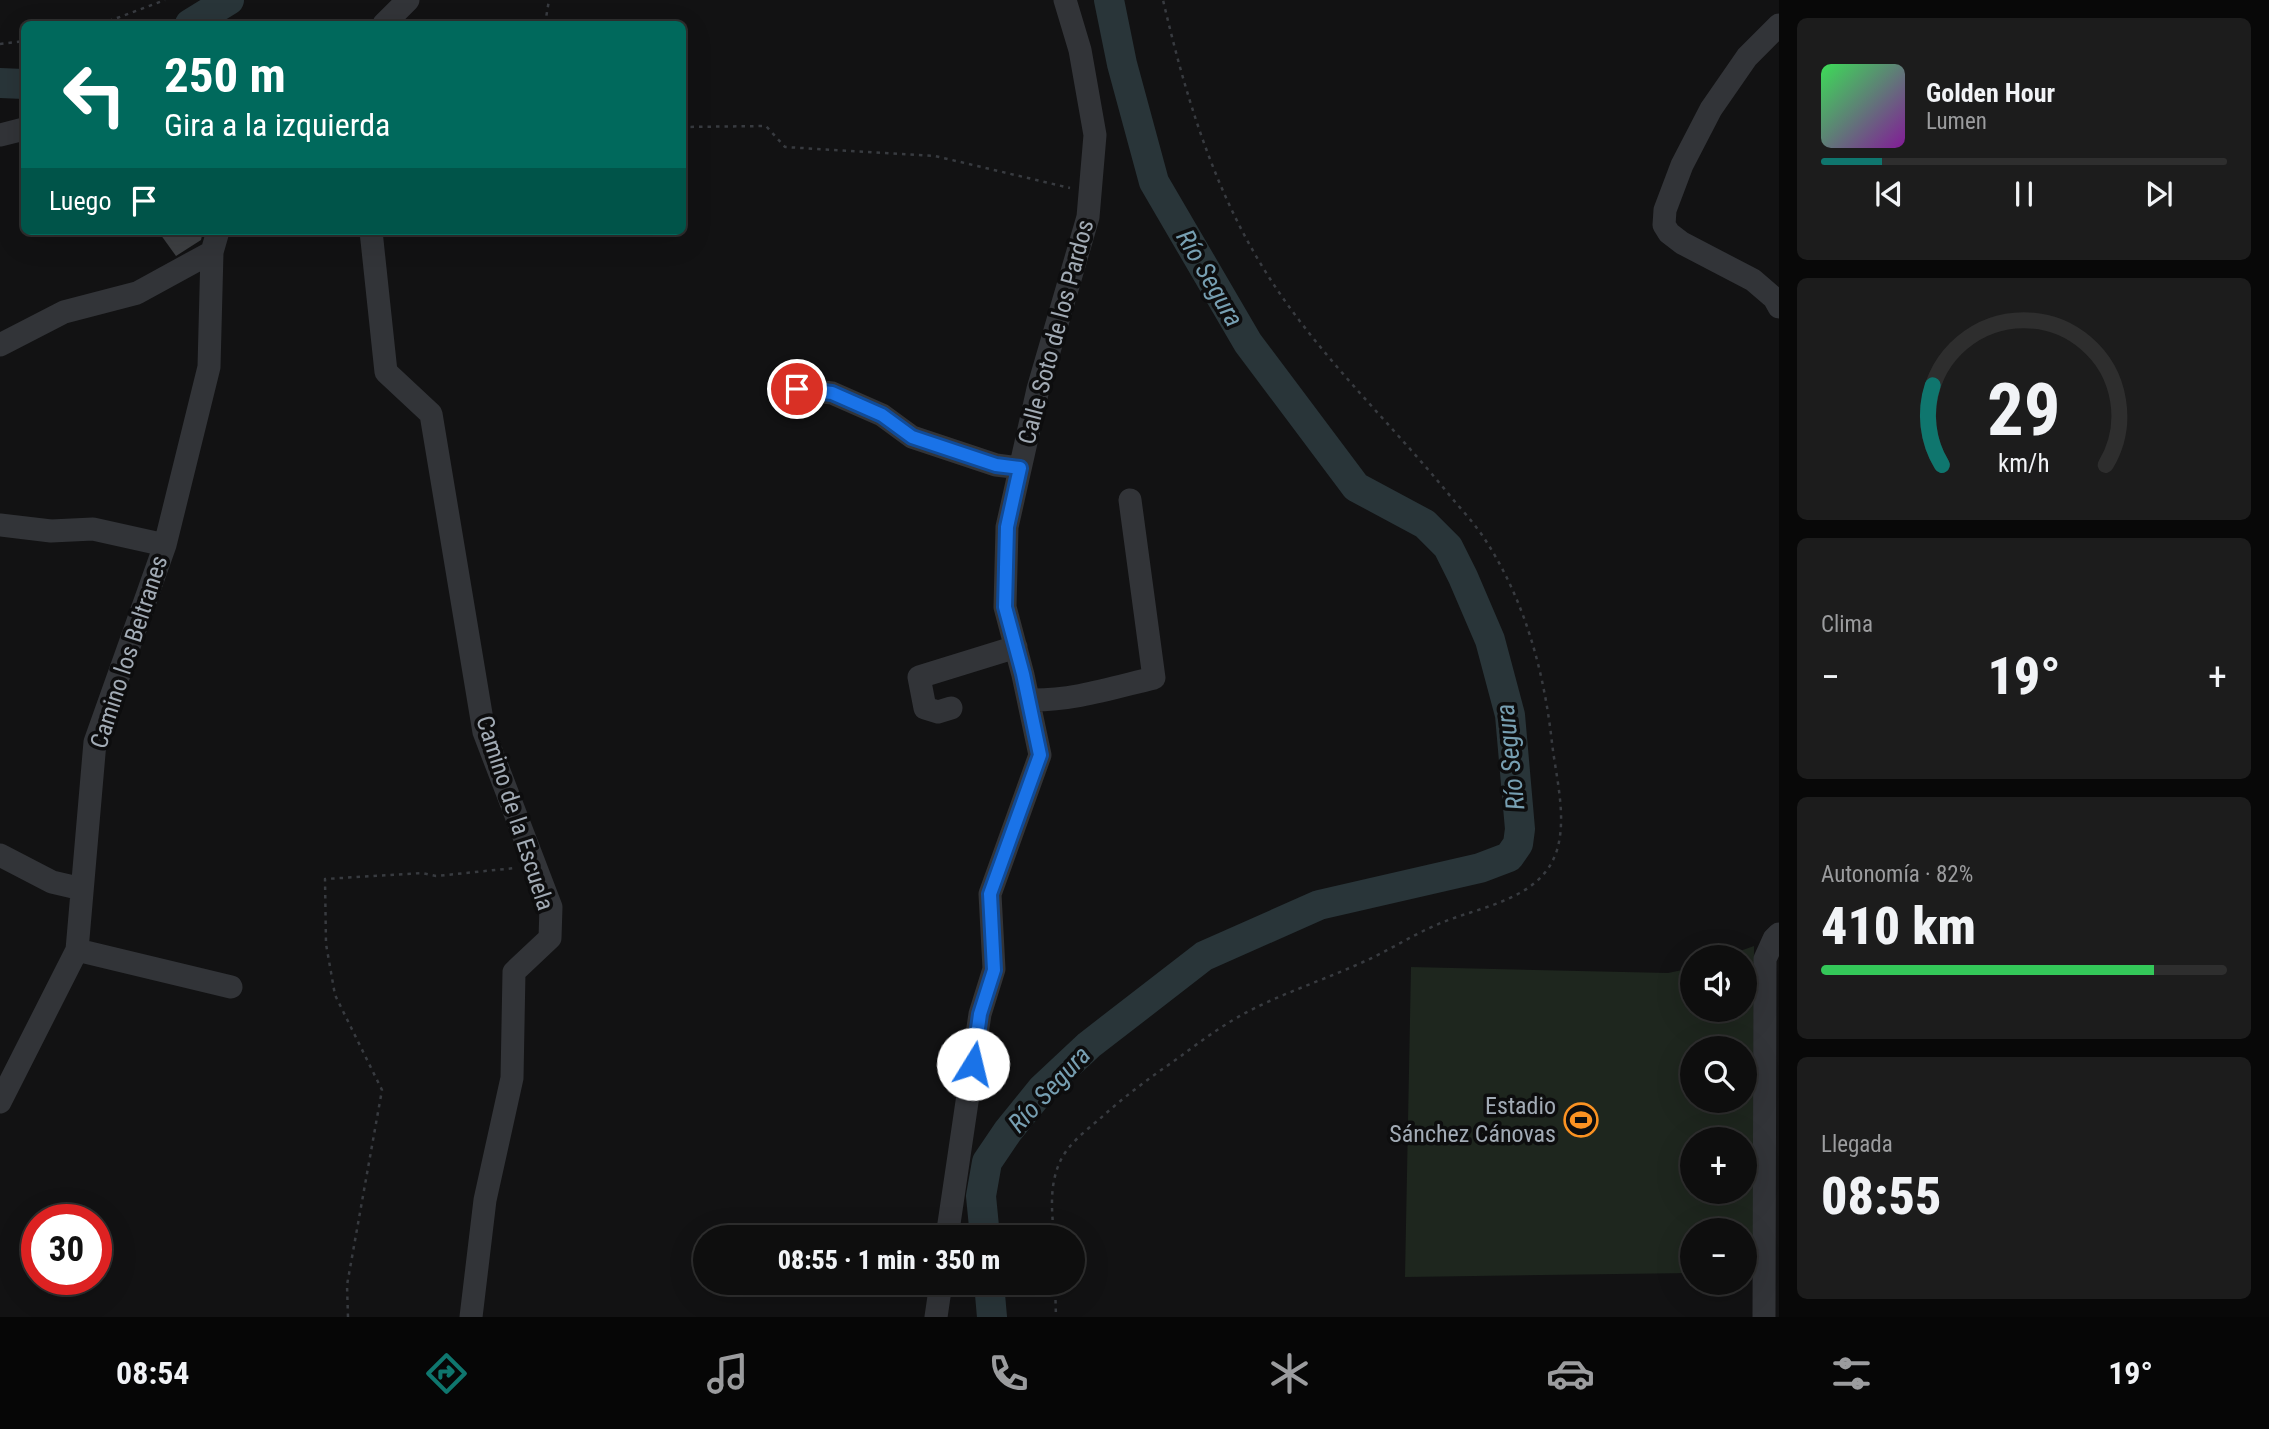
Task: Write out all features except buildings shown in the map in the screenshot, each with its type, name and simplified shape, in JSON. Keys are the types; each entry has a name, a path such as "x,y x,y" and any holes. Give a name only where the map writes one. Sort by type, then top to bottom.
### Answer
{"street":[{"path":"387,21 408,0"},
{"name":"Calle Soto de los Pardos","path":"949,1225 980,1014 994,970 990,894 1040,755 1005,607 1007,527 1038,389 1088,217 1095,135 1080,50 1065,0"},
{"path":"1779,25 1747,57 1711,109 1682,165 1665,210 1664,225 1669,233 1682,243 1753,280 1774,298 1779,307"},
{"path":"0,135 21,131"},
{"name":"Camino de la Escuela","path":"371,235 386,372 430,414 484,732 551,907 550,938 514,972 512,1078 485,1200 471,1317"},
{"path":"0,345 64,312 137,293 215,242"},
{"name":"Camino los Beltranes","path":"0,1102 77,950 95,742 165,545 209,367 215,242"},
{"path":"797,389 832,393 882,415 912,437 996,465 1020,468"},
{"path":"1029,700 1049,701 1083,696 1154,678 1130,500"},
{"path":"0,525 51,531 93,529 165,545"},
{"path":"951,708 938,712 925,708 919,677 1016,647"},
{"path":"0,855 52,882 82,889"},
{"path":"1764,1317 1765,960 1779,934"},
{"path":"77,950 231,987"},
{"path":"936,1317 939,1295"}],"path":[{"path":"109,21 165,0"},
{"path":"546,21 550,0"},
{"path":"1053,1225 1053,1182 1060,1161 1069,1146 1124,1096 1249,1011 1366,961 1438,924 1511,898 1535,883 1549,867 1557,848 1560,825 1548,711 1529,630 1513,590 1482,535 1429,470 1312,339 1260,264 1232,212 1191,109 1163,0"},
{"path":"0,44 21,41"},
{"path":"686,127 766,126 785,147 934,156 1090,193"},
{"path":"348,1317 347,1285 382,1090 335,995 326,944 325,879 422,873 436,876 536,866"},
{"path":"1055,1295 1056,1317"}],"shaded area":[{"name":"Estadio Sánchez Cánovas","path":"1411,967 1668,973 1680,970 1680,1022 1754,1022 1754,1036 1680,1036 1680,1113 1753,1113 1753,1127 1680,1127 1680,1204 1753,1204 1753,1218 1680,1218 1680,1273 1405,1277"}],"waterway":[{"path":"195,21 229,0"},
{"name":"Río Segura","path":"984,1225 981,1196 987,1162 1042,1089 1089,1045 1204,956 1319,905 1480,868 1509,857 1518,844 1520,829 1510,715 1490,640 1463,577 1448,547 1425,524 1356,487 1248,343 1154,182 1122,64 1109,0"},
{"path":"0,83 21,84"},
{"name":"Río Segura","path":"990,1295 992,1317"}],"place":[{"name":"Estadio Sánchez Cánovas","path":"1581,1120"}],"route":[{"path":"797,389 832,393 882,415 912,437 996,465 1020,468 1007,527 1005,607 1040,755 990,894 994,970 980,1014 973,1064"}]}
